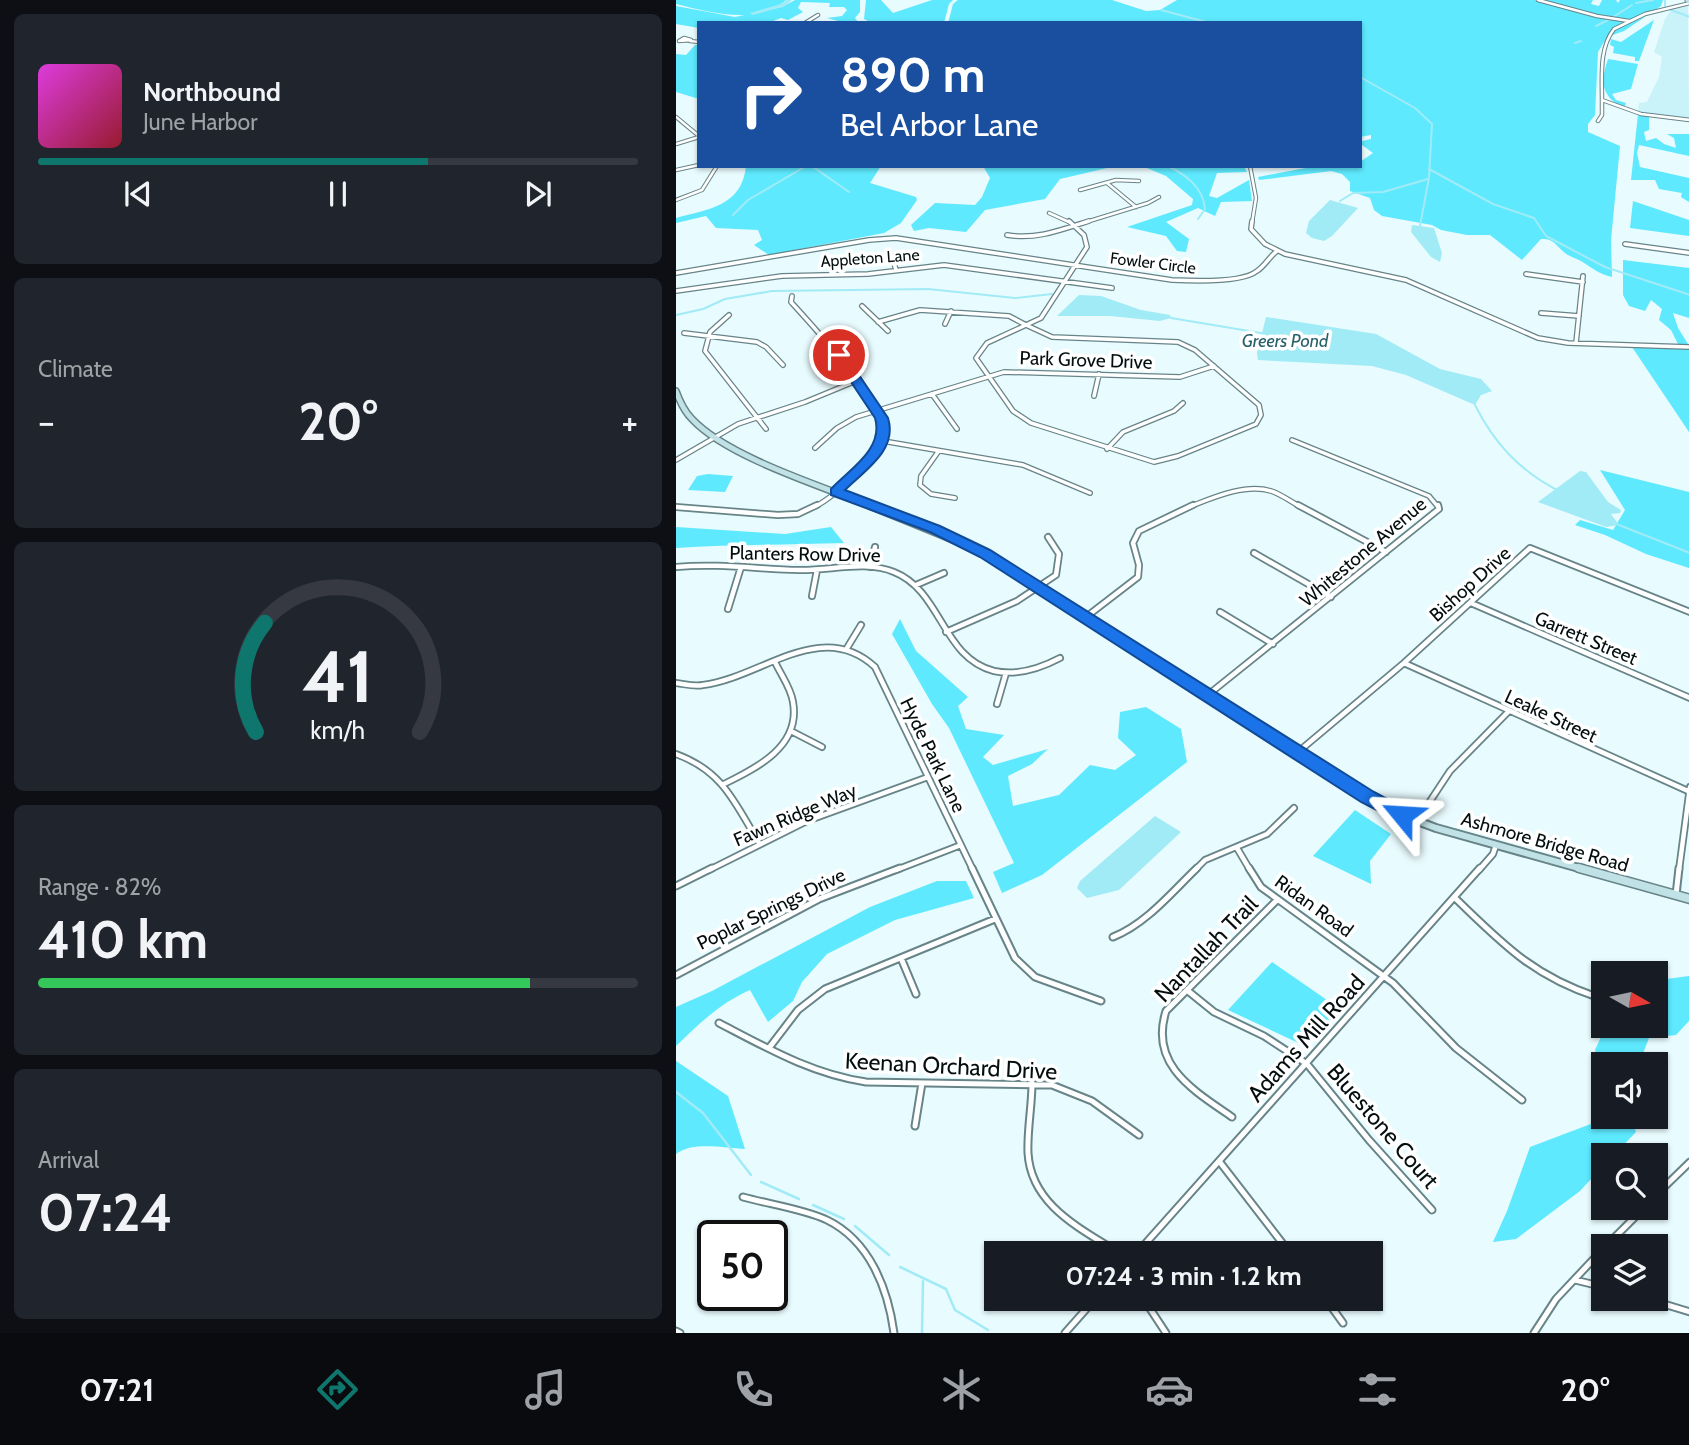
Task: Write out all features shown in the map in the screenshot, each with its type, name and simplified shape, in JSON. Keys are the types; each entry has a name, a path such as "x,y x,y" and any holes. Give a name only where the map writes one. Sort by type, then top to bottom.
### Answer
{"main road":[{"name":"Ashmore Bridge Road","path":"676,391 689,417 713,437 754,461 956,538 1209,694 1383,806 1417,821 1689,900"}],"street":[{"path":"1538,0 1597,16 1630,21"},
{"path":"1598,121 1602,115 1601,65 1609,35 1630,21 1688,2"},
{"path":"808,21 818,15"},
{"path":"678,39 688,38 697,42"},
{"path":"1602,100 1641,114 1689,120"},
{"path":"677,118 697,135"},
{"path":"676,144 697,138"},
{"path":"676,170 697,165"},
{"path":"676,200 702,190 716,168"},
{"path":"1250,168 1256,198 1251,229 1259,239 1277,251 1301,259 1394,276 1446,296 1533,336 1576,343 1689,347"},
{"path":"1080,190 1107,182 1139,181"},
{"path":"1107,182 1136,207"},
{"path":"1007,235 1032,237 1136,207 1159,197"},
{"path":"878,322 912,311 951,311 1010,316 1026,326 1035,333 1052,337 1178,342 1195,350 1259,405 1260,415 1256,424 1160,462 1147,462 1022,419 976,360 980,350 999,335 1026,326 1044,315 1088,243 1085,236 1061,216 1049,213"},
{"name":"Fowler Circle","path":"676,273 889,238 1178,281 1207,281 1251,275 1277,251"},
{"path":"1625,244 1689,253"},
{"path":"892,256 895,270"},
{"name":"Appleton Lane","path":"676,291 782,276 856,275 950,265 1112,288"},
{"path":"1526,274 1583,282"},
{"path":"1576,343 1583,276"},
{"path":"676,507 792,515 811,509 836,492 874,455 883,441 884,425 876,411 833,347 792,302 792,296"},
{"path":"862,306 888,331"},
{"path":"945,324 951,311"},
{"path":"1541,313 1579,316"},
{"path":"729,315 713,328 704,346 706,355 766,429"},
{"path":"684,333 757,342 766,347 783,365"},
{"name":"Park Grove Drive","path":"815,447 842,424 987,377 1019,371 1179,377 1214,366"},
{"path":"1094,396 1099,374"},
{"path":"676,460 755,416 805,402 856,381"},
{"path":"932,394 957,429"},
{"path":"1107,449 1123,432 1174,411 1183,403"},
{"name":"Whitestone Avenue","path":"1209,694 1440,507 1429,496 1292,440"},
{"path":"883,441 1023,465 1090,492"},
{"path":"938,452 921,475 920,485 931,494 955,498"},
{"path":"1086,617 1138,578 1139,565 1133,543 1139,531 1236,490 1271,491 1386,552"},
{"path":"946,632 1007,607 1056,575 1060,566 1058,551 1048,537"},
{"path":"870,568 875,547"},
{"name":"Bishop Drive","path":"1298,752 1404,663 1532,548 1689,612"},
{"path":"1254,553 1331,597"},
{"name":"Planters Row Drive","path":"676,567 817,570 870,568 898,573 916,585"},
{"path":"727,609 741,567"},
{"path":"812,596 817,570"},
{"path":"944,573 916,585 946,632 970,662 988,670 1006,673 1034,670 1060,658"},
{"name":"Garrett Street","path":"1471,603 1689,698"},
{"path":"1220,612 1273,644"},
{"path":"676,683 714,683 815,648 847,648 861,625"},
{"name":"Hyde Park Lane","path":"847,648 866,656 875,667 1015,958 1027,972 1101,1001"},
{"path":"724,784 765,761 783,744 791,731 794,720 793,702 775,662"},
{"name":"Leake Street","path":"1404,663 1508,712 1689,789"},
{"path":"997,704 1006,673"},
{"path":"1417,821 1450,771 1508,712"},
{"path":"791,731 822,747"},
{"path":"676,754 701,763 724,784 759,844"},
{"name":"Fawn Ridge Way","path":"676,886 807,821 928,777"},
{"path":"1676,896 1689,789"},
{"path":"1113,937 1126,932 1153,911 1205,860 1266,834 1294,808"},
{"name":"Adams Mill Road","path":"1148,1241 1386,977 1493,854 1497,844"},
{"name":"Poplar Springs Drive","path":"676,975 819,899 961,845"},
{"name":"Ridan Road","path":"1237,848 1255,880 1277,900 1386,977 1456,1048 1522,1100"},
{"path":"1454,897 1489,934 1516,956 1573,988 1591,995"},
{"name":"Nantallah Trail","path":"1232,1117 1191,1089 1163,1051 1158,1035 1160,1023 1166,1011 1277,900"},
{"path":"769,1048 798,1010 817,994 995,919"},
{"path":"901,958 916,994"},
{"name":"Bluestone Court","path":"1188,991 1221,1016 1264,1037 1307,1065 1432,1210"},
{"name":"Keenan Orchard Drive","path":"719,1023 813,1070 838,1078 866,1082 1052,1085 1082,1095 1139,1135"},
{"path":"915,1126 922,1083"},
{"path":"1032,1083 1028,1156 1038,1190 1058,1213 1101,1241"},
{"path":"1218,1161 1281,1241"},
{"path":"1668,1183 1689,1162"},
{"path":"743,1197 827,1220 860,1242 878,1274 894,1333"},
{"path":"1618,1234 1632,1220"},
{"path":"1534,1333 1556,1299 1591,1262"},
{"path":"1574,1280 1591,1284"},
{"path":"1668,1305 1689,1312"},
{"path":"1065,1333 1084,1311"},
{"path":"1152,1311 1166,1333"},
{"path":"1334,1311 1343,1323"}],"shaded area":[{"path":"676,0 786,0 762,13 733,15 676,4"},
{"path":"795,0 860,0 860,12 855,18 857,21 827,18 842,16 847,10 844,7 829,7 830,3 801,2 798,8 803,12 788,20 697,21 697,28 676,24 676,6 735,17 782,7"},
{"path":"866,0 881,0 893,13 932,0 953,0 949,4 945,21 864,19"},
{"path":"958,0 1112,0 1146,11 1160,10 1177,0 1593,0 1591,4 1599,6 1602,0 1616,0 1618,3 1620,0 1663,0 1661,6 1624,31 1607,37 1598,52 1595,115 1588,124 1588,132 1620,146 1611,240 1612,277 1567,254 1549,240 1541,239 1522,260 1490,235 1467,235 1441,230 1432,225 1382,216 1374,210 1370,198 1350,191 1350,182 1342,174 1331,171 1259,180 1258,177 1305,168 1362,168 1362,161 1373,153 1362,145 1362,141 1371,139 1371,135 1362,137 1362,21 949,21 953,4"},
{"path":"1688,5 1689,118 1638,112 1639,103 1647,102 1659,77 1662,57 1654,52 1665,19 1672,9"},
{"path":"1654,20 1639,61 1635,61 1635,57 1613,53 1611,39 1621,42"},
{"path":"697,45 697,98 676,92 676,54 686,55"},
{"path":"1608,59 1638,64 1631,89 1612,94 1616,100 1626,103 1624,108 1611,99 1604,88"},
{"path":"1638,114 1649,117 1649,130 1644,132 1646,141 1656,138 1676,148 1674,138 1667,134 1689,134 1689,156 1639,145 1637,153 1640,167 1689,178 1689,202 1681,197 1682,193 1659,189 1655,180 1631,180"},
{"path":"746,168 880,168 870,183 916,197 917,200 901,223 884,233 769,255 754,245 762,240 758,230 716,228 706,216 676,223 676,218 722,204 738,190"},
{"path":"984,168 1107,168 1060,179 1045,199 985,210 966,232 929,228 914,231 911,225 935,203 975,205 982,197 990,178"},
{"path":"1147,168 1245,168 1247,172 1217,173 1209,196 1217,198 1249,180 1252,201 1221,202 1215,216 1198,208 1166,222 1189,239 1186,252 1177,251 1166,236 1127,227 1192,205 1193,199 1166,176"},
{"path":"1633,201 1689,220 1689,236 1630,228"},
{"path":"1623,260 1689,268 1689,318 1673,313 1688,344 1678,344 1671,330 1659,320 1662,309 1651,300 1645,311 1629,306 1623,295"},
{"path":"1632,347 1689,347 1689,432"},
{"path":"1600,470 1689,492 1689,568 1575,525 1580,520 1613,530 1625,510"},
{"path":"697,476 733,476 725,492 688,490"},
{"path":"676,527 785,534 831,527 844,543 676,548"},
{"path":"900,619 916,651 968,697 958,706 966,729 1004,735 983,757 993,765 1048,749 1032,764 1008,776 1013,806 1059,795 1090,765 1115,770 1136,755 1118,738 1120,712 1146,707 1181,729 1187,762 1042,875 1002,893 993,872 1014,863 949,728 892,634"},
{"path":"1355,810 1391,834 1370,861 1371,884 1313,856"},
{"path":"937,881 966,881 974,898 895,920 827,954 802,982 793,1001 768,1022 750,990 719,1008 676,1046 676,1007 712,991 870,907"},
{"path":"1272,962 1340,1009 1307,1047 1228,1010"},
{"path":"1689,976 1689,1021 1676,1035 1668,1036 1668,979"},
{"path":"1600,1038 1649,1038 1644,1052 1595,1050"},
{"path":"676,1061 728,1096 745,1149 700,1146 676,1154"},
{"path":"1591,1124 1591,1129 1635,1129 1636,1132 1625,1143 1591,1143 1591,1179 1580,1191 1516,1239 1493,1242 1530,1147"}],"water":[{"path":"1330,200 1358,208 1332,236 1324,241 1312,238 1306,233 1309,221"},
{"path":"1412,225 1434,228 1442,253 1440,262 1431,257 1411,232"},
{"path":"1079,295 1101,296 1141,310 1170,315 1171,318 1160,321 1110,316 1057,316"},
{"name":"Greers Pond","path":"1266,317 1376,334 1440,369 1481,379 1492,391 1481,395 1475,405 1406,375 1372,366 1258,360 1257,353"},
{"path":"1580,471 1586,472 1608,502 1621,510 1620,513 1611,514 1619,525 1606,527 1538,502"},
{"path":"1155,816 1181,832 1119,890 1087,898 1077,888 1080,881"}],"waterway":[{"path":"753,13 783,5 789,0"},
{"path":"1636,3 1653,0"},
{"path":"1665,0 1665,6"},
{"path":"1613,17 1632,5"},
{"path":"1161,10 1202,21"},
{"path":"1671,10 1690,17"},
{"path":"1596,26 1610,19"},
{"path":"1575,43 1581,41"},
{"path":"1362,78 1415,108 1432,124 1429,169"},
{"path":"733,215 748,200 803,168"},
{"path":"815,168 849,192"},
{"path":"1172,168 1187,178 1201,194 1205,209 1198,219"},
{"path":"1420,226 1429,169"},
{"path":"1429,169 1493,204 1534,218 1546,236 1605,267 1690,295"},
{"path":"1340,201 1353,193 1383,192 1428,179"},
{"path":"676,315 703,309 725,299 772,291 928,289 1015,298 1052,294"},
{"path":"1171,318 1261,333"},
{"path":"1475,405 1490,432 1509,454 1531,474 1557,490"},
{"path":"1619,525 1690,553"},
{"path":"676,1092 703,1113 751,1175"},
{"path":"761,1182 799,1199"},
{"path":"813,1205 844,1219"},
{"path":"855,1226 889,1255"},
{"path":"900,1267 946,1289 955,1310 988,1330"},
{"path":"922,1333 923,1281"}],"route":[{"path":"839,355 881,418 885,429 880,448 836,492 935,529 985,554 1147,654 1368,797 1402,815"}]}
